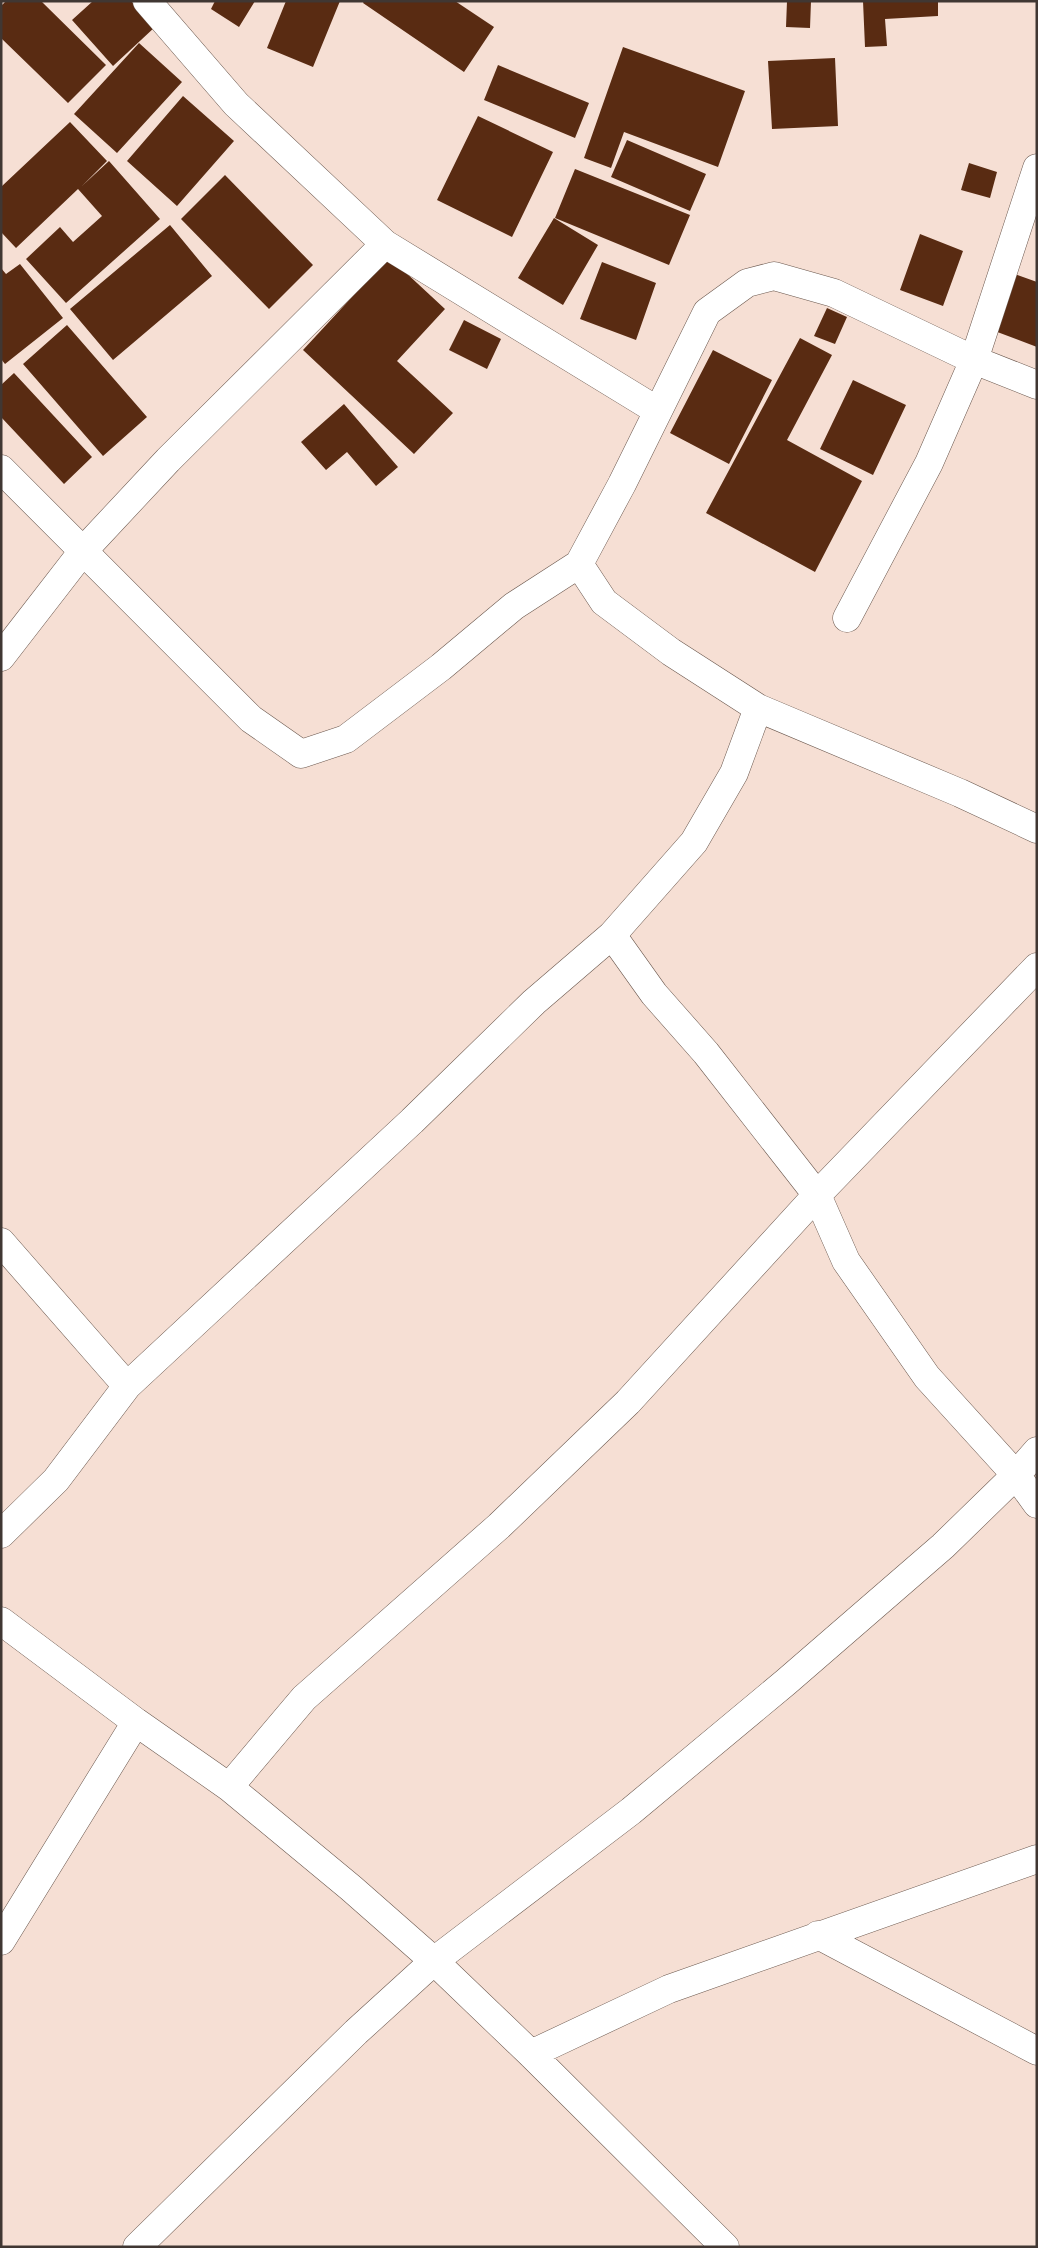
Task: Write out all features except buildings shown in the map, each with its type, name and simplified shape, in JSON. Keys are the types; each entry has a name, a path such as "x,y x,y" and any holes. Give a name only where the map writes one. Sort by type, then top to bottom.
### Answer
{"street":[{"path":"147,1 236,104 385,244 658,411"},
{"path":"847,618 929,463 974,360 1037,168"},
{"path":"1,657 83,551 168,460 385,244"},
{"path":"1,469 251,719 301,754 346,738 441,667 514,606 579,564 622,484 707,312 747,283 774,276 834,293 974,360 1037,385"},
{"path":"579,564 604,602 670,652 758,708 960,793 1037,829"},
{"path":"1,1534 56,1480 127,1386 412,1121 534,1002 612,935 694,842 734,773 758,708"},
{"path":"612,935 654,994 706,1053 817,1195 846,1261 927,1377 1016,1475 1037,1504"},
{"path":"229,1787 304,1698 499,1526 628,1402 817,1195 1037,967"},
{"path":"1,1242 127,1386"},
{"path":"137,2247 356,2032 434,1961 631,1811 698,1756 943,1546 1016,1475 1037,1451"},
{"path":"1,1622 136,1722 229,1787 351,1888 434,1961 531,2054 725,2247"},
{"path":"1,1941 136,1722"},
{"path":"531,2054 669,1989 1037,1859"},
{"path":"818,1935 1037,2051"}]}
